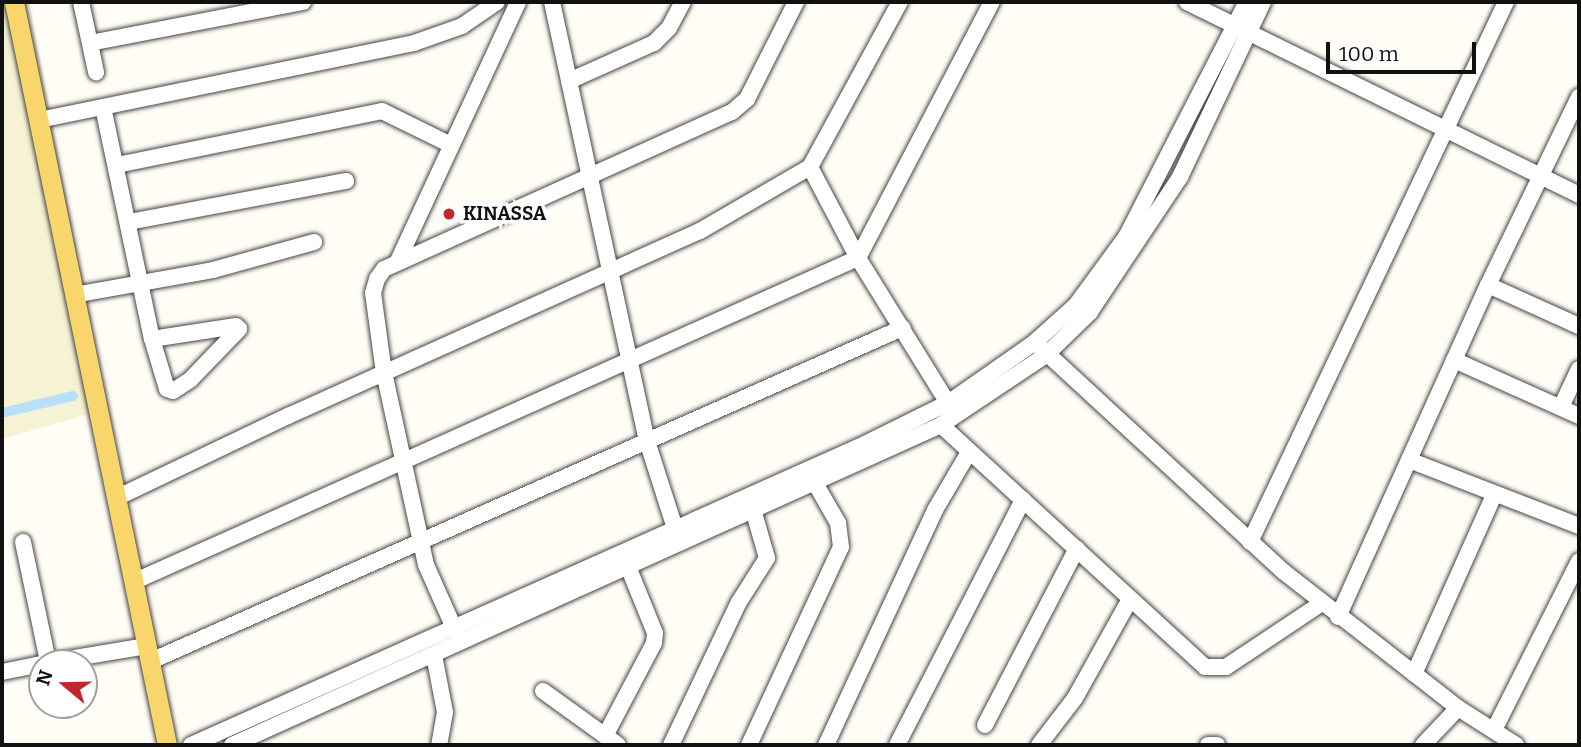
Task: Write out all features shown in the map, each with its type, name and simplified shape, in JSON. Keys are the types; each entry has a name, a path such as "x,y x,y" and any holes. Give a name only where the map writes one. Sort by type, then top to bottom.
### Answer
{"main road":[{"path":"14,2 167,745"}],"street":[{"path":"81,2 96,72"},
{"path":"90,43 303,2"},
{"path":"39,120 414,43 462,26 497,2"},
{"path":"397,263 449,144 518,2"},
{"path":"552,2 647,441 675,528"},
{"path":"569,81 654,43 669,28 684,2"},
{"path":"460,643 426,565 423,539 384,373 373,293 384,269 732,112 747,99 796,2"},
{"path":"116,498 609,270 700,231 810,167 900,2"},
{"path":"133,582 858,258 992,2"},
{"path":"1187,2 1579,195"},
{"path":"232,745 754,513 941,425 1046,355 1090,312 1180,177 1242,28 1247,2"},
{"path":"191,745 948,403 1035,342 1076,305 1126,237 1242,28 1263,2"},
{"path":"1251,542 1506,2"},
{"path":"1339,617 1488,285 1579,97"},
{"path":"103,107 152,339 167,389 173,391 239,329 236,326 152,339"},
{"path":"117,165 382,111 449,144"},
{"path":"810,167 858,258 948,403"},
{"path":"129,222 346,181"},
{"path":"74,295 213,270 314,242"},
{"path":"1488,285 1579,326"},
{"path":"98,658 149,654 423,539 902,328"},
{"path":"1035,342 1251,542 1322,603 1458,708 1516,745"},
{"path":"1454,360 1579,416"},
{"path":"1561,407 1579,369"},
{"path":"941,425 1205,667 1215,670 1226,667 1322,603"},
{"path":"826,745 935,510 969,452"},
{"path":"1409,460 1579,526"},
{"path":"749,745 841,547 838,523 816,483"},
{"path":"1414,674 1494,495"},
{"path":"897,745 1023,499"},
{"path":"671,745 739,602 767,558 754,513"},
{"path":"23,542 42,649"},
{"path":"985,725 1077,548"},
{"path":"1494,730 1579,561"},
{"path":"543,691 612,741 654,643 654,633 629,569"},
{"path":"1039,745 1074,698 1130,599"},
{"path":"434,655 445,712 439,745"},
{"path":"2,672 28,667"},
{"path":"1423,745 1458,708"},
{"path":"1208,745 1217,745"}],"shaded area":[{"path":"2,2 29,2 107,409 2,439"}],"waterway":[{"path":"2,413 73,396"}],"place":[{"name":"KINASSA","path":"449,214"}]}
